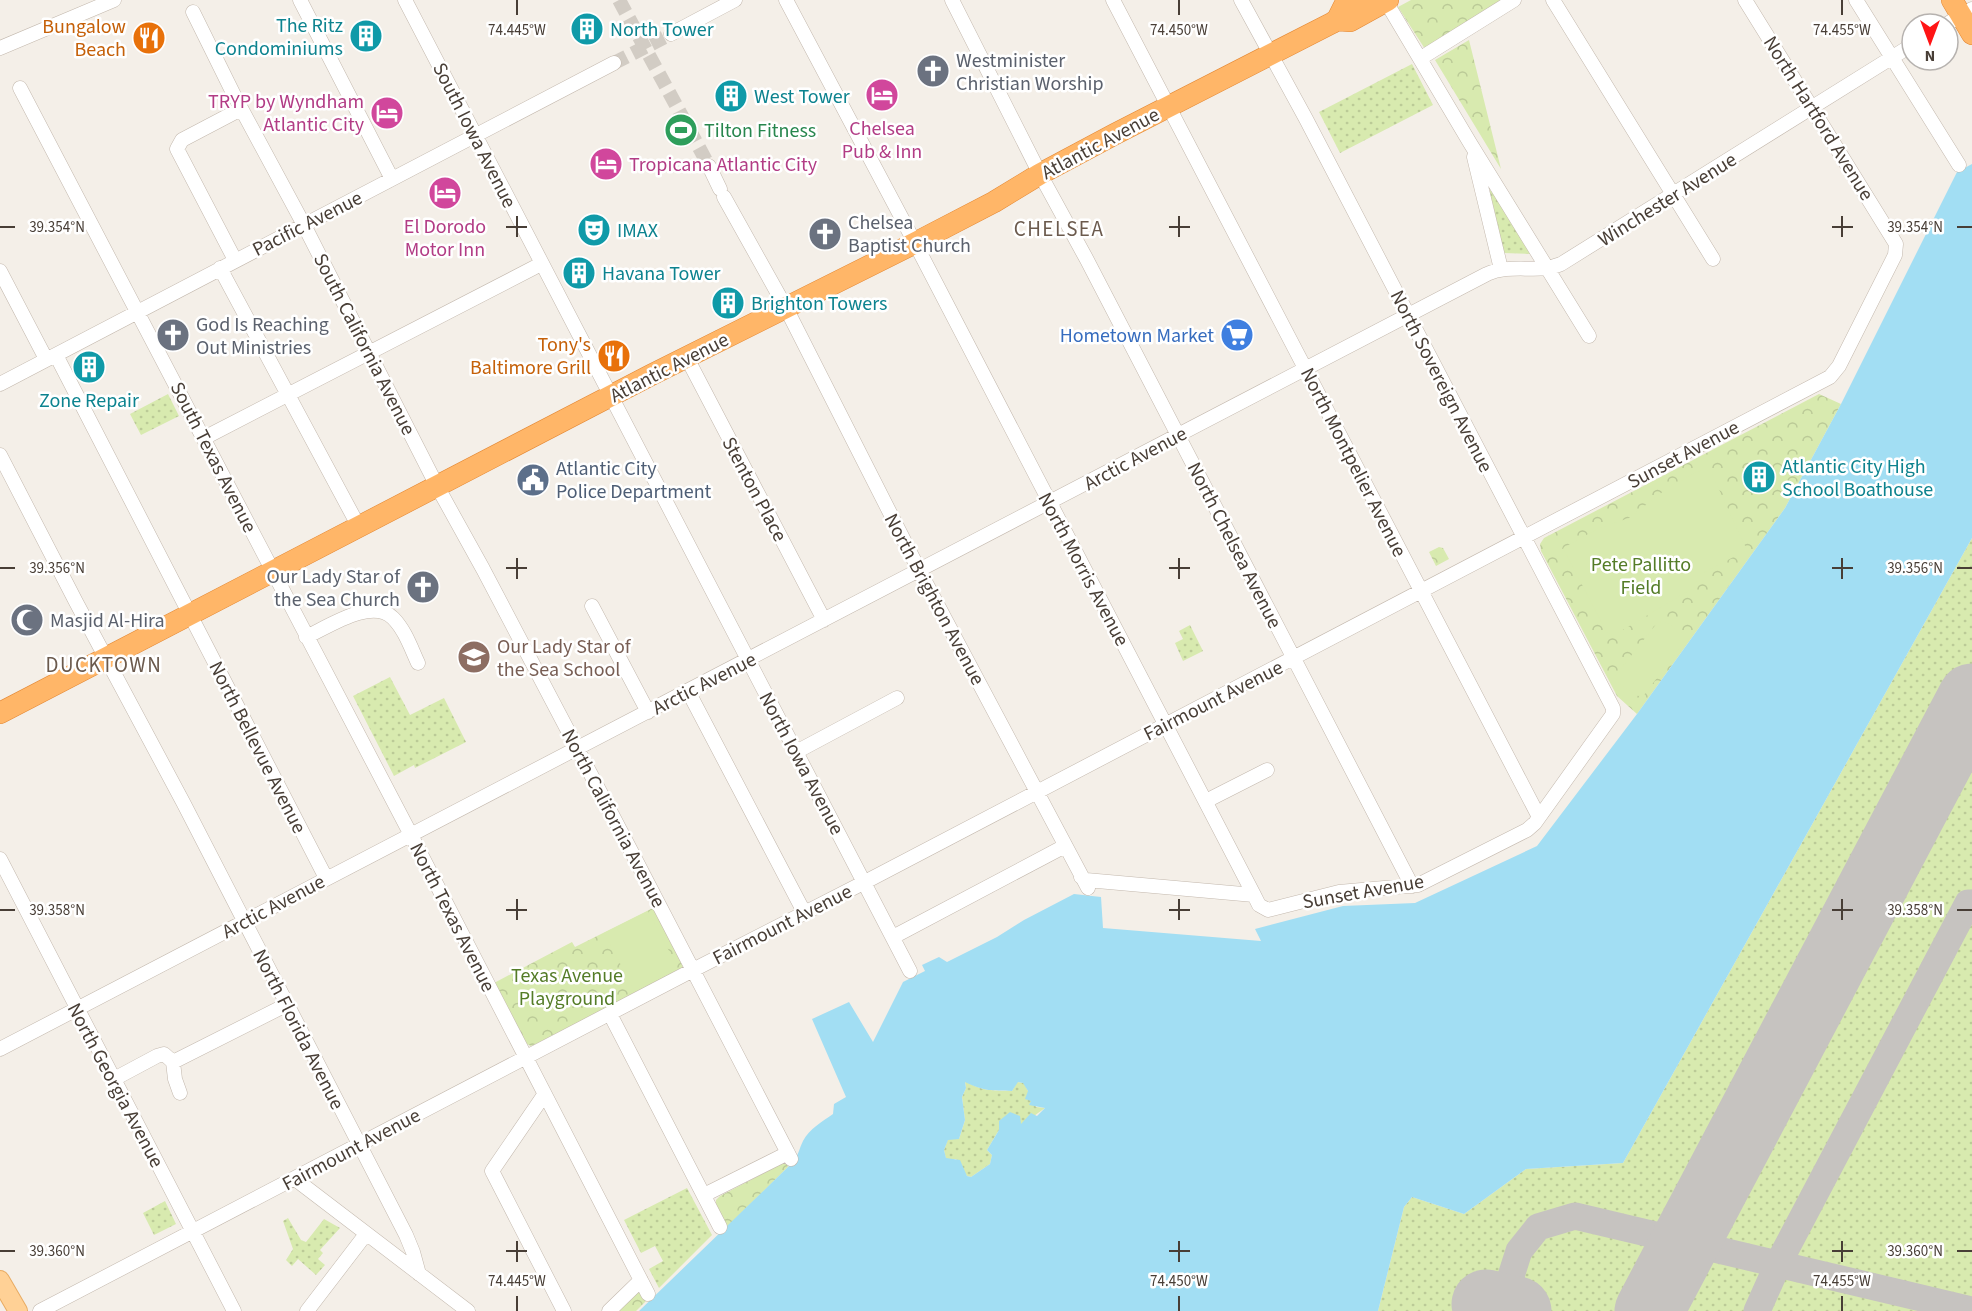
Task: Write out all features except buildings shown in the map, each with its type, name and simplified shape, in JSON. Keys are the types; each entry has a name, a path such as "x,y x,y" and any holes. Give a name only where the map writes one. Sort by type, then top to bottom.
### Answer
{"highway":[{"name":"Atlantic Avenue","path":"1338,20 1344,6 1356,0"},
{"name":"Atlantic Avenue","path":"0,713 651,375 915,243 994,202 1040,174 1271,54 1338,20 1350,21 1386,0"},
{"path":"1960,15 1972,34"}],"main road":[{"path":"0,1280 18,1311"}],"street":[{"path":"0,48 114,0"},
{"path":"300,0 392,179"},
{"name":"South Iowa Avenue","path":"405,0 611,397"},
{"path":"671,34 735,0"},
{"name":"North Morris Avenue","path":"786,0 1254,895"},
{"name":"North Chelsea Avenue","path":"952,0 1040,174 1412,886"},
{"name":"North Montpelier Avenue","path":"1113,0 1539,817"},
{"name":"North Sovereign Avenue","path":"1241,0 1612,708"},
{"path":"1386,0 1470,143 1590,336"},
{"path":"1421,58 1514,0"},
{"path":"1552,0 1713,259"},
{"name":"North Hartford Avenue","path":"1744,0 1893,238 1896,248 1895,255 1839,366"},
{"path":"1856,0 1959,165"},
{"name":"South California Avenue","path":"193,12 437,486"},
{"name":"Winchester Avenue","path":"1408,315 1501,269 1548,269 1561,264 1900,53"},
{"name":"Pacific Avenue","path":"0,384 614,63"},
{"name":"South Texas Avenue","path":"20,88 273,572"},
{"path":"235,260 177,149 182,140 241,109"},
{"path":"1470,143 1501,269"},
{"name":"North Brighton Avenue","path":"709,166 786,308 919,570 1084,883"},
{"path":"204,438 541,264"},
{"path":"220,268 358,527"},
{"name":"North Bellevue Avenue","path":"0,271 51,357 190,615 326,878"},
{"name":"Arctic Avenue","path":"0,1049 1408,315"},
{"name":"Stenton Place","path":"687,358 824,620"},
{"name":"Sunset Avenue","path":"1524,537 1826,379 1839,366"},
{"name":"North Iowa Avenue","path":"611,397 910,970"},
{"name":"North Florida Avenue","path":"0,455 184,804 410,1243 419,1274"},
{"name":"North California Avenue","path":"437,486 578,749 789,1156 704,1195"},
{"name":"Fairmount Avenue","path":"40,1311 1524,537"},
{"name":"North Texas Avenue","path":"273,572 648,1294"},
{"path":"592,606 648,712"},
{"path":"306,637 356,613 385,612 397,622 418,663"},
{"path":"688,692 804,912"},
{"path":"796,752 897,698"},
{"name":"Sunset Avenue","path":"1084,883 1086,880 1254,895 1259,905 1268,910 1340,892 1423,883 1527,830 1612,717 1612,708"},
{"path":"1206,801 1267,770"},
{"path":"893,937 1065,846"},
{"name":"North Georgia Avenue","path":"0,859 234,1311"},
{"path":"173,1062 286,1005"},
{"path":"610,1014 720,1227"},
{"path":"114,1079 164,1054 173,1062 180,1093"},
{"path":"544,1095 492,1172 564,1311"},
{"path":"295,1179 468,1311"},
{"path":"307,1311 366,1234"},
{"path":"609,1311 641,1280"}],"green space":[{"path":"1411,0 1501,0 1425,49 1398,7"},
{"path":"1469,40 1501,169 1435,60"},
{"path":"1412,64 1433,105 1340,153 1319,112"},
{"path":"1492,189 1530,254 1503,253 1489,192"},
{"path":"168,394 179,416 141,435 130,414"},
{"name":"Pete Pallitto Field","path":"1819,394 1841,404 1785,508 1637,714 1617,696 1541,551 1540,544 1544,538"},
{"path":"1703,469 1711,472 1747,550 1695,577 1698,585 1616,634 1610,635 1563,548 1597,529 1629,518 1669,487"},
{"path":"1972,538 1972,1311 1378,1311 1404,1207 1412,1197 1464,1214 1526,1169 1623,1163"},
{"path":"1439,547 1443,548 1449,559 1436,566 1429,552"},
{"path":"1664,621 1683,634 1685,641 1644,695 1638,696 1617,682 1615,676 1657,623"},
{"path":"1190,625 1203,651 1183,661 1175,643 1183,639 1179,631"},
{"path":"390,677 410,715 444,698 466,742 394,776 353,696"},
{"name":"Texas Avenue Playground","path":"653,908 682,961 683,966 680,970 538,1043 531,1046 527,1044 494,983 572,942 575,947"},
{"path":"648,911 677,966 633,988 604,933"},
{"path":"524,970 548,973 542,1012 520,1009"},
{"path":"965,1081 983,1089 998,1091 1012,1091 1017,1082 1024,1083 1036,1107 1045,1108 1020,1126 1000,1123 999,1130 987,1150 992,1155 990,1164 971,1177 967,1176 956,1159 946,1159 944,1150 948,1139 959,1139 965,1120 962,1097 966,1088"},
{"path":"786,1163 788,1167 727,1227 716,1206 716,1200"},
{"path":"687,1188 712,1235 659,1288 649,1269 663,1261 655,1246 641,1253 624,1220"},
{"path":"165,1201 176,1224 154,1235 143,1213"},
{"path":"288,1218 301,1240 306,1242 324,1219 340,1228 320,1250 323,1253 318,1259 325,1265 316,1275 298,1259 292,1266 286,1260 293,1249 283,1221"},
{"path":"639,1289 646,1301 636,1311 614,1311"}],"water":[{"path":"1972,164 1972,538 1623,1163 1526,1169 1464,1214 1412,1197 1404,1207 1378,1311 639,1311 788,1167 809,1133 833,1114 834,1104 846,1097 812,1019 849,1002 873,1042 903,982 925,971 922,965 939,957 947,962 1074,894 1101,897 1103,928 1261,941 1255,929 1343,906 1415,903 1537,846 1637,714 1785,508 1841,404 1957,172","holes":["965,1082 989,1090 1012,1091 1018,1082 1023,1083 1028,1091 1025,1099 1031,1101 1029,1105 1045,1108 1037,1116 1031,1113 1021,1124 1020,1116 1010,1112 999,1121 999,1130 987,1150 992,1155 990,1164 971,1177 967,1176 960,1160 946,1158 944,1150 948,1140 959,1139 965,1120 962,1097 966,1088"]}],"taxiway":[{"path":"1928,783 1948,767 1972,759"},
{"path":"1757,1311 1778,1264 1968,903 1972,903"},
{"path":"1517,1311 1511,1276 1519,1251 1538,1227 1575,1216 1972,1310"}],"runway":[{"path":"1649,1311 1972,698"},
{"path":"1486,1304 1517,1311"}],"tunnel":[{"path":"619,0 709,166"},
{"path":"614,63 671,34"}],"place":[{"name":"North Tower","path":"587,29"},
{"name":"The Ritz Condominiums","path":"366,36"},
{"name":"Bungalow Beach","path":"149,38"},
{"name":"Westminister Christian Worship","path":"933,71"},
{"name":"Chelsea Pub & Inn","path":"882,95"},
{"name":"West Tower","path":"731,96"},
{"name":"TRYP by Wyndham Atlantic City","path":"387,113"},
{"name":"Tilton Fitness","path":"681,130"},
{"name":"Tropicana Atlantic City","path":"606,164"},
{"name":"El Dorodo Motor Inn","path":"445,193"},
{"name":"IMAX","path":"594,230"},
{"name":"Chelsea Baptist Church","path":"825,234"},
{"name":"Havana Tower","path":"579,273"},
{"name":"Brighton Towers","path":"728,303"},
{"name":"God Is Reaching Out Ministries","path":"173,335"},
{"name":"Hometown Market","path":"1237,335"},
{"name":"Tony's Baltimore Grill","path":"614,356"},
{"name":"Zone Repair","path":"89,367"},
{"name":"Atlantic City High School Boathouse","path":"1759,477"},
{"name":"Atlantic City Police Department","path":"533,480"},
{"name":"Our Lady Star of the Sea Church","path":"423,587"},
{"name":"Masjid Al-Hira","path":"27,620"},
{"name":"Our Lady Star of the Sea School","path":"474,657"}],"district":[{"name":"CHELSEA","path":"1059,229"},
{"name":"DUCKTOWN","path":"104,665"}]}
